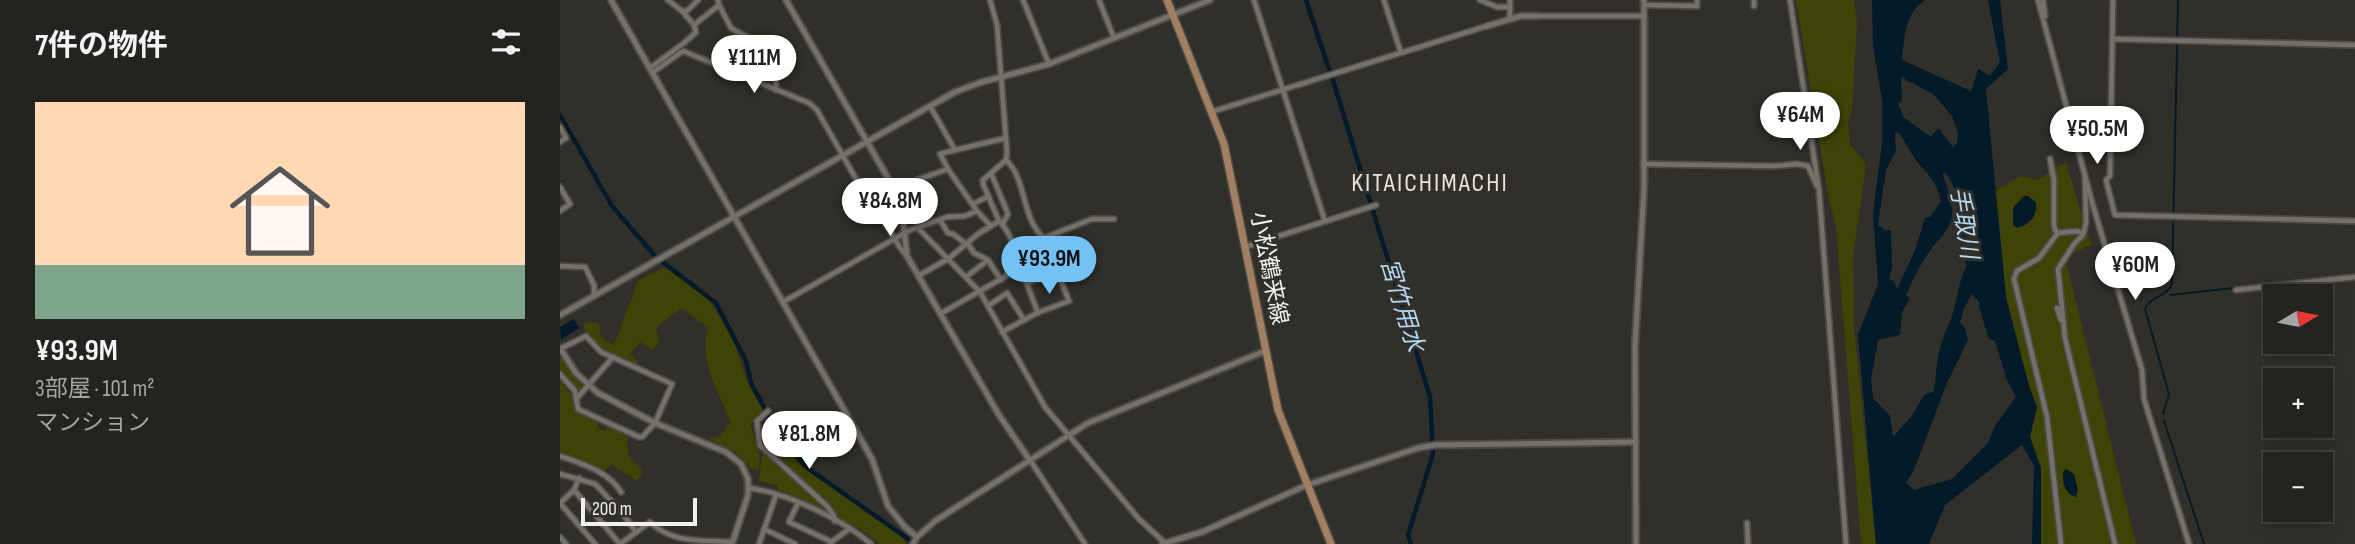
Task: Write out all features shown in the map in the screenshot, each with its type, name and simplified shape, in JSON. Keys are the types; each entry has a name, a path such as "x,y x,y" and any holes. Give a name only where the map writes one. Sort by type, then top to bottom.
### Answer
{"main road":[{"name":"小松鶴来線","path":"1167,0 1224,144 1278,410 1331,544"}],"street":[{"path":"611,0 876,467 885,500 915,541 929,526 973,496 1094,420 1265,351"},
{"path":"650,71 696,32 694,25 668,0"},
{"path":"682,12 687,11 698,0"},
{"path":"786,0 894,188 902,210 907,256"},
{"path":"990,0 997,25 1006,160 1013,167 1027,209 1043,238 1069,301 1002,332"},
{"path":"1023,0 1049,64"},
{"path":"560,315 929,105 968,86 1049,64 1210,0"},
{"path":"1254,0 1325,221"},
{"path":"1384,0 1401,53"},
{"path":"1480,0 1492,6 1510,7"},
{"path":"1510,0 1510,19"},
{"path":"1636,544 1635,346 1643,164 1644,2 1697,6 1697,0"},
{"path":"1790,0 1819,190 1846,544"},
{"path":"2041,0 2043,20 2085,174 2142,370 2144,399 2189,544"},
{"path":"2113,0 2110,176 2106,180 2115,215 2355,221"},
{"path":"1102,1 1114,38"},
{"path":"694,25 718,2 730,28 752,40 776,81 776,90"},
{"path":"1211,112 1510,19 1538,16 1644,16"},
{"path":"2112,39 2355,45"},
{"path":"650,71 683,51 809,103 817,110 869,202 907,256 999,415 1085,544"},
{"path":"929,105 955,150"},
{"path":"560,127 566,138 560,142"},
{"path":"991,226 977,211 940,154 1006,138"},
{"path":"2050,159 2054,180 2054,224 2058,233"},
{"path":"1006,160 983,180 987,197 1015,250 1038,314"},
{"path":"1643,164 1797,164 1808,166 1819,190"},
{"path":"869,202 894,188 948,169"},
{"path":"918,276 948,259 991,226 1001,222 1008,214 991,173"},
{"path":"2063,332 2058,269 2083,234 2085,174"},
{"path":"560,187 570,204 560,211"},
{"path":"973,204 987,197"},
{"path":"1245,247 1376,205"},
{"path":"783,302 903,234 940,220 977,211"},
{"path":"1015,250 1093,219 1114,219"},
{"path":"940,220 948,233 988,260 1001,279"},
{"path":"919,229 980,292 1045,407 1139,519 1163,543 1177,542 1307,485 1365,464 1432,445 1636,442"},
{"path":"2061,544 2047,417 2014,279 2017,271 2039,258 2058,233 2077,231 2083,234"},
{"path":"940,314 1006,276 1017,258"},
{"path":"966,277 988,260"},
{"path":"560,266 585,267 594,285 594,296"},
{"path":"1028,283 1057,270"},
{"path":"2236,290 2355,277"},
{"path":"988,306 1007,293 1024,320"},
{"path":"2057,308 2115,544"},
{"path":"560,374 575,391 578,409 639,437 655,423 673,384 596,348 586,337 560,349 590,386 607,398 655,423 730,454 744,469 749,488 732,543 672,538 650,522 620,544 574,490"},
{"path":"577,398 613,357"},
{"path":"768,411 757,421 760,445 827,506 835,516 835,521"},
{"path":"560,456 590,467 610,479 621,492"},
{"path":"560,474 595,484 636,532"},
{"path":"579,478 574,490 560,503 595,544"},
{"path":"749,488 764,490 798,503 849,528 871,544"},
{"path":"759,544 776,495"},
{"path":"798,503 789,522 831,543 849,528"},
{"path":"1747,523 1748,544"},
{"path":"764,529 795,544"},
{"path":"560,537 566,544"}],"shaded area":[{"path":"1796,0 1854,0 1857,23 1852,108 1848,123 1850,144 1866,164 1853,258 1854,328 1876,544 1861,544 1836,227 1828,194"},
{"path":"2066,163 2091,245 2073,253 2066,262 2136,544 2041,544 2041,469 2030,437 2037,407 2006,297 1995,191 2020,176 2039,180"},
{"path":"664,267 708,298 733,339 746,379 763,411 750,424 759,452 759,470 752,469 735,451 709,439 721,436 731,422 708,364 708,327 681,308 656,328 659,342 652,350 640,342 630,354 638,362 635,365 603,350 586,332 583,324 599,324 601,337 614,345 638,281"},
{"path":"560,353 583,387 578,392 560,370"},
{"path":"560,380 573,397 578,413 598,423 597,428 605,431 608,426 627,435 628,455 642,471 640,478 636,480 611,464 604,472 560,454"},
{"path":"771,451 787,458 790,454 799,464 901,535 906,544 879,544 855,526 778,491 778,485 759,481 762,455"}],"water":[{"name":"手取川","path":"1872,0 1925,0 1918,5 1909,19 1902,60 1971,91 1978,69 1990,76 2000,62 1988,0 2000,0 2008,69 1986,89 2006,297 2037,407 2030,437 2041,468 2041,544 2032,544 2034,466 2022,445 1945,505 1929,544 1876,544 1858,335 1878,284 1873,214 1882,144 1882,101 1873,45","holes":["1901,77 1933,94 1952,116 1958,134 1957,143 1953,147 1938,128 1931,137 1903,117 1898,103 1902,101","1895,132 1900,134 1915,160 1932,180 1941,201 1930,217 1925,218 1915,250 1897,289 1894,281 1889,279 1892,267 1891,230 1886,231 1878,225 1886,170 1896,151","1942,174 1950,179 1956,194 1958,230 1967,266 1940,346 1934,391 1924,395 1911,417 1893,437 1890,416 1873,398 1871,380 1878,340 1900,335 1902,312 1910,298 1906,295 1908,289 1951,221 1951,200","1972,294 1980,303 1989,339 1995,341 2007,380 2016,397 1995,426 1988,443 1952,479 1914,490 1906,483 1914,470 1946,385 1968,340 1965,328 1960,322"]},
{"path":"2024,196 2036,203 2035,212 2029,222 2017,228 2013,225 2013,208"},
{"path":"574,319 579,328 561,340 560,327"},
{"path":"2066,469 2074,474 2078,490 2076,497 2065,488 2063,472"}],"waterway":[{"path":"1306,0 1330,72"},
{"path":"2163,414 2169,394 2145,309 2172,284 2178,0"},
{"name":"宮竹用水","path":"1332,77 1430,397 1433,454 1408,535 1411,544"},
{"path":"560,115 612,206 655,256 716,303 746,361 751,383 778,433 806,467 914,543"},
{"path":"2170,295 2234,288"},
{"path":"2164,421 2204,544"}],"district":[{"name":"KITAICHIMACHI","path":"1430,183"}]}
